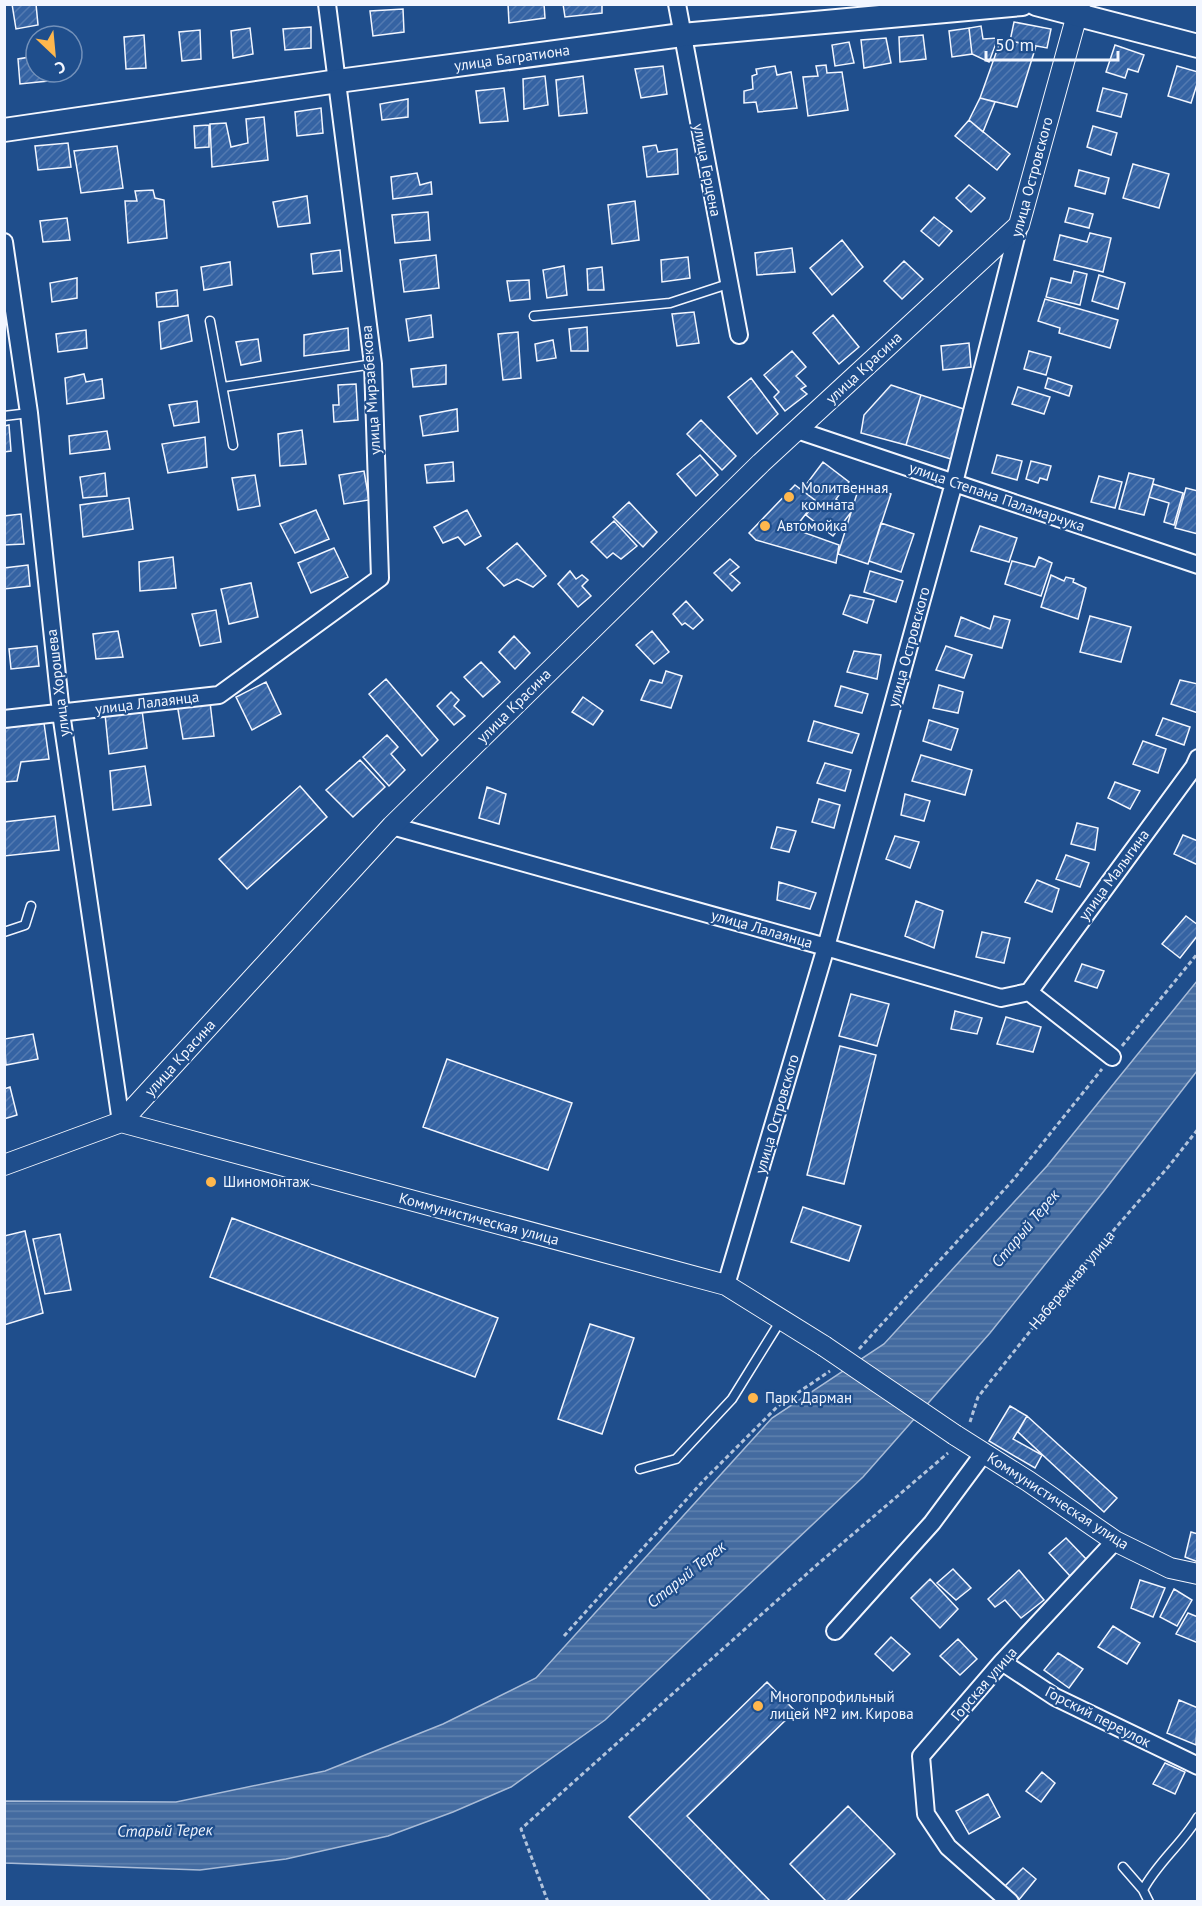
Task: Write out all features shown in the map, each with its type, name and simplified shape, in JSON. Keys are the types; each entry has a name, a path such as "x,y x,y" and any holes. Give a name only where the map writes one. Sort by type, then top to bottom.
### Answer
{"main road":[{"name":"улица Багратиона","path":"4,130 682,34 1022,4"},
{"path":"1036,4 1078,10 1197,46"}],"street":[{"name":"улица Мирзабекова","path":"219,694 380,578 373,364 327,4"},
{"name":"улица Герцена","path":"677,4 739,335"},
{"name":"улица Островского","path":"726,1286 826,947 954,483 1018,225 1078,10"},
{"name":"улица Красина","path":"4,1165 121,1122 392,826 761,463 1018,225"},
{"name":"улица Хорошева","path":"4,242 29,413 61,713 121,1122"},
{"name":"улица Степана Паламарчука","path":"797,430 1197,565"},
{"name":"улица Лалаянца","path":"4,719 219,694"},
{"name":"улица Малыгина","path":"1029,992 1194,766 1197,758"},
{"name":"улица Лалаянца","path":"392,826 1001,998 1029,992"},
{"path":"1029,992 1112,1057"},
{"name":"Коммунистическая улица","path":"121,1122 726,1286 824,1346 1028,1481 1115,1542 1170,1568 1197,1574"},
{"path":"835,1631 932,1523 984,1453"},
{"name":"Горская улица","path":"1010,1902 948,1847 926,1814 921,1756 1002,1662 1115,1542"},
{"name":"Горский переулок","path":"1002,1662 1055,1697 1197,1766"}],"lane":[{"path":"534,316 670,303 728,284"},
{"path":"210,321 233,446"},
{"path":"223,387 373,364"},
{"path":"4,416 29,413"},
{"path":"4,932 25,925 31,906"},
{"path":"640,1469 676,1459 684,1451 732,1399 781,1320"},
{"path":"1143,1890 1149,1879 1192,1827 1197,1817"},
{"path":"1124,1867 1143,1890 1149,1902"}],"path":[{"path":"853,1355 1013,1180 1197,953"},
{"name":"Набережная улица","path":"960,1438 978,1397 1069,1282 1169,1166 1197,1129"},
{"path":"564,1636 703,1480 778,1406 834,1368"},
{"path":"548,1902 521,1829 960,1438"}],"water":[{"name":"Старый Терек","path":"1197,981 1197,1071 1104,1191 990,1333 863,1477 605,1720 511,1787 388,1836 286,1859 200,1870 5,1863 5,1801 176,1802 325,1771 443,1724 536,1678 772,1418 884,1344 1047,1166"}],"building":[{"path":"12,4 36,4 38,24 24,24 24,28 16,29"},
{"path":"508,4 544,4 545,18 509,23"},
{"path":"563,4 602,4 602,13 565,17"},
{"path":"403,9 404,32 373,36 370,11"},
{"path":"1014,22 1051,29 1047,48 1010,41"},
{"path":"981,26 983,39 998,38 989,62 972,54 969,28"},
{"path":"311,27 311,48 285,50 283,29"},
{"path":"250,28 253,54 233,58 231,31"},
{"path":"969,28 972,54 952,57 949,31"},
{"path":"200,30 201,59 182,61 179,32"},
{"path":"144,35 146,68 126,69 124,37"},
{"path":"923,35 926,59 900,62 899,37"},
{"path":"886,38 891,63 864,68 861,40"},
{"path":"1001,39 1036,46 1017,107 980,98"},
{"path":"849,42 854,63 835,66 832,45"},
{"path":"1115,45 1144,55 1138,72 1128,69 1125,78 1106,72"},
{"path":"24,58 24,84 20,84 18,59"},
{"path":"826,65 827,73 842,72 848,110 808,116 803,77 818,76 816,66"},
{"path":"663,66 667,94 641,98 635,69"},
{"path":"775,66 777,75 791,72 797,108 758,112 756,102 744,103 744,91 753,89 752,76 757,74 756,69"},
{"path":"1177,66 1198,72 1198,81 1191,103 1168,96"},
{"path":"545,76 548,105 524,109 523,79"},
{"path":"583,76 587,113 559,116 556,80"},
{"path":"504,88 508,121 480,123 476,91"},
{"path":"1103,88 1127,94 1121,117 1097,111"},
{"path":"980,98 995,102 983,132 969,120"},
{"path":"408,99 408,117 382,120 380,104"},
{"path":"321,108 323,133 297,136 295,112"},
{"path":"264,117 268,160 212,167 210,124 226,123 231,147 248,143 246,119"},
{"path":"969,120 1010,154 997,170 955,136"},
{"path":"209,125 209,147 195,148 194,126"},
{"path":"1093,126 1117,133 1111,155 1087,147"},
{"path":"68,143 71,167 38,170 35,146"},
{"path":"656,145 658,152 677,149 678,174 647,177 643,147"},
{"path":"117,146 123,188 81,193 74,151"},
{"path":"1133,164 1169,174 1159,208 1123,198"},
{"path":"1079,170 1109,178 1105,194 1075,186"},
{"path":"417,173 420,185 431,182 432,194 393,199 391,177"},
{"path":"969,185 985,198 971,212 956,198"},
{"path":"153,190 155,198 164,200 167,238 128,243 125,201 137,201 135,191"},
{"path":"307,196 310,223 278,227 273,202"},
{"path":"635,201 639,240 612,244 608,205"},
{"path":"1069,208 1093,214 1089,228 1065,222"},
{"path":"428,212 430,240 395,243 392,215"},
{"path":"934,217 952,231 939,246 921,231"},
{"path":"67,218 70,240 43,242 40,221"},
{"path":"1090,233 1111,238 1103,272 1054,260 1060,235 1087,242"},
{"path":"842,240 863,267 832,295 810,268"},
{"path":"792,248 795,272 757,275 755,253"},
{"path":"340,250 342,271 313,274 311,254"},
{"path":"436,255 439,288 404,292 400,260"},
{"path":"688,257 690,278 662,282 661,260"},
{"path":"904,261 923,279 902,299 884,281"},
{"path":"230,262 232,285 204,290 201,267"},
{"path":"564,266 567,295 547,298 543,270"},
{"path":"602,267 604,290 588,290 587,269"},
{"path":"1074,271 1087,274 1080,305 1046,297 1051,278 1071,283"},
{"path":"1099,275 1125,283 1118,309 1092,301"},
{"path":"77,278 77,298 52,302 50,283"},
{"path":"529,280 530,299 510,301 507,281"},
{"path":"177,290 178,306 157,307 156,293"},
{"path":"1045,299 1118,320 1110,348 1059,333 1060,328 1038,321"},
{"path":"694,312 699,343 677,346 672,314"},
{"path":"188,315 192,341 161,349 159,322"},
{"path":"431,315 433,337 409,341 406,319"},
{"path":"833,315 859,347 839,364 813,333"},
{"path":"587,327 588,351 571,351 569,329"},
{"path":"348,328 349,350 304,356 304,335"},
{"path":"86,330 87,348 58,352 56,334"},
{"path":"518,332 521,378 503,380 498,334"},
{"path":"258,339 261,361 241,365 236,342"},
{"path":"553,340 556,358 537,361 535,344"},
{"path":"969,343 971,367 943,370 941,346"},
{"path":"792,351 806,367 796,376 806,386 801,389 807,394 785,411 774,397 779,392 764,375"},
{"path":"1029,351 1051,357 1046,375 1024,369"},
{"path":"446,365 446,384 413,387 411,369"},
{"path":"84,374 86,382 102,379 104,398 67,404 65,378"},
{"path":"751,378 778,414 757,434 728,397"},
{"path":"1048,378 1072,386 1069,396 1045,388"},
{"path":"356,384 358,420 334,422 333,405 339,405 338,385"},
{"path":"891,385 921,395 906,445 861,433 864,415"},
{"path":"1018,387 1050,397 1044,414 1012,404"},
{"path":"921,395 967,410 951,459 906,445"},
{"path":"197,401 199,422 174,426 169,405"},
{"path":"457,409 458,431 423,436 420,416"},
{"path":"701,420 736,456 722,470 687,434"},
{"path":"9,425 11,451 4,452 4,426"},
{"path":"302,430 306,464 280,466 278,434"},
{"path":"107,431 110,449 70,454 69,436"},
{"path":"205,437 207,467 168,473 162,444"},
{"path":"700,455 718,475 696,496 677,474"},
{"path":"997,455 1022,461 1017,480 992,473"},
{"path":"1031,461 1051,466 1047,480 1040,478 1038,483 1026,479"},
{"path":"453,462 454,481 427,483 425,465"},
{"path":"823,462 849,482 836,499 852,511 833,536 806,515 816,501 802,490"},
{"path":"364,471 369,500 344,504 339,475"},
{"path":"105,473 107,496 83,498 80,477"},
{"path":"1129,473 1154,479 1144,515 1119,509"},
{"path":"255,475 260,506 238,510 232,478"},
{"path":"1099,476 1122,482 1115,508 1091,502"},
{"path":"860,484 891,494 868,564 838,554"},
{"path":"1153,484 1183,493 1174,525 1164,522 1169,503 1149,497"},
{"path":"795,485 816,501 794,529 839,545 836,563 756,540 749,533"},
{"path":"1186,488 1198,491 1198,534 1175,528"},
{"path":"129,498 133,529 83,537 80,505"},
{"path":"629,502 657,532 643,547 613,517"},
{"path":"316,510 329,539 295,553 280,524"},
{"path":"467,510 481,536 465,545 458,537 443,543 434,527"},
{"path":"21,514 24,544 4,545 4,516"},
{"path":"614,521 637,546 621,559 613,553 607,558 591,542"},
{"path":"881,523 914,534 901,572 869,561"},
{"path":"980,526 1017,538 1009,562 971,551"},
{"path":"517,543 546,576 533,587 517,579 504,586 487,568"},
{"path":"334,548 348,577 311,593 298,563"},
{"path":"173,557 176,588 140,591 139,562"},
{"path":"1039,557 1052,563 1041,596 1005,584 1012,561 1035,567"},
{"path":"730,559 739,567 730,574 740,583 732,591 714,573"},
{"path":"28,565 30,586 4,589 4,568"},
{"path":"570,571 576,579 582,575 588,580 582,586 591,596 578,607 558,584"},
{"path":"870,571 903,581 896,602 864,592"},
{"path":"1051,575 1064,581 1066,577 1074,579 1073,582 1086,588 1078,619 1041,607"},
{"path":"251,583 258,617 229,624 221,589"},
{"path":"850,595 874,600 867,623 843,614"},
{"path":"686,601 703,620 693,629 685,623 682,625 673,614"},
{"path":"216,610 221,642 200,646 192,614"},
{"path":"994,616 1010,620 1002,648 955,636 961,617 990,629"},
{"path":"1090,616 1131,627 1121,662 1080,652"},
{"path":"118,631 123,657 96,659 93,634"},
{"path":"652,631 669,652 654,664 636,645"},
{"path":"514,636 530,653 515,669 499,652"},
{"path":"37,646 39,666 11,669 9,649"},
{"path":"946,646 972,655 964,678 936,670"},
{"path":"854,651 881,655 877,679 847,672"},
{"path":"481,662 500,682 483,697 464,677"},
{"path":"666,671 682,676 671,708 641,700 650,680 662,683"},
{"path":"386,679 438,740 422,756 369,694"},
{"path":"1180,680 1198,684 1198,713 1171,704"},
{"path":"266,682 281,714 252,730 236,697"},
{"path":"939,685 963,692 958,713 933,708"},
{"path":"841,686 868,694 862,713 835,706"},
{"path":"451,692 459,700 454,706 465,716 454,725 437,706"},
{"path":"583,697 603,711 593,725 572,712"},
{"path":"210,702 214,736 183,739 177,704"},
{"path":"142,710 147,748 109,754 105,714"},
{"path":"1163,718 1190,727 1184,745 1156,735"},
{"path":"929,720 958,729 951,750 923,741"},
{"path":"814,721 859,734 852,753 808,741"},
{"path":"44,723 49,759 21,762 17,781 4,782 4,728"},
{"path":"387,735 398,747 391,754 405,770 389,786 363,757"},
{"path":"1143,741 1166,749 1158,773 1133,764"},
{"path":"921,755 972,770 965,795 912,781"},
{"path":"360,760 385,787 353,817 326,790"},
{"path":"825,763 851,770 845,791 817,783"},
{"path":"145,766 151,805 113,810 110,771"},
{"path":"1115,782 1140,791 1130,809 1108,798"},
{"path":"300,786 327,817 247,889 219,859"},
{"path":"487,787 506,794 499,824 479,818"},
{"path":"905,794 930,801 924,821 901,815"},
{"path":"819,799 840,805 834,828 812,822"},
{"path":"55,816 59,850 4,856 4,822"},
{"path":"1077,823 1098,828 1095,850 1071,844"},
{"path":"777,827 796,831 789,852 771,848"},
{"path":"1183,835 1198,841 1198,865 1174,854"},
{"path":"895,836 919,842 910,868 886,859"},
{"path":"1066,855 1089,863 1080,887 1056,879"},
{"path":"1037,880 1059,889 1052,912 1025,902"},
{"path":"779,882 816,893 810,909 777,900"},
{"path":"916,901 943,911 934,948 905,936"},
{"path":"1186,916 1198,925 1198,935 1180,958 1162,944"},
{"path":"982,932 1010,938 1004,963 976,957"},
{"path":"1082,964 1104,971 1097,988 1075,981"},
{"path":"851,994 889,1004 877,1046 839,1036"},
{"path":"955,1011 982,1018 977,1034 951,1029"},
{"path":"1006,1017 1041,1027 1033,1052 997,1044"},
{"path":"33,1034 38,1059 6,1065 4,1039"},
{"path":"840,1046 876,1055 844,1184 807,1175"},
{"path":"447,1059 572,1103 548,1170 423,1127"},
{"path":"10,1087 17,1115 4,1119 4,1089"},
{"path":"803,1207 861,1226 849,1261 791,1242"},
{"path":"232,1218 498,1318 475,1377 210,1277"},
{"path":"25,1231 43,1313 4,1325 4,1236"},
{"path":"60,1234 71,1290 45,1294 33,1239"},
{"path":"590,1324 634,1338 602,1434 558,1419"},
{"path":"1010,1406 1027,1416 1013,1439 1042,1455 1035,1468 989,1441"},
{"path":"1027,1416 1117,1498 1104,1512 1018,1432"},
{"path":"1191,1532 1198,1534 1198,1562 1185,1557"},
{"path":"1066,1538 1088,1561 1070,1576 1049,1553"},
{"path":"953,1569 971,1588 956,1600 937,1583"},
{"path":"1019,1570 1044,1600 1021,1618 1005,1600 995,1607 988,1599"},
{"path":"930,1579 958,1609 940,1628 911,1598"},
{"path":"1140,1580 1165,1588 1153,1617 1131,1608"},
{"path":"1174,1589 1192,1600 1177,1626 1160,1617"},
{"path":"1188,1613 1198,1617 1198,1643 1176,1634"},
{"path":"1113,1626 1140,1643 1127,1664 1098,1647"},
{"path":"891,1637 910,1654 893,1671 875,1654"},
{"path":"958,1639 977,1659 960,1675 940,1656"},
{"path":"1058,1653 1083,1669 1069,1688 1044,1670"},
{"path":"767,1682 795,1711 687,1816 771,1902 712,1902 629,1817"},
{"path":"1179,1700 1198,1708 1196,1745 1167,1733"},
{"path":"1165,1763 1185,1772 1175,1794 1153,1784"},
{"path":"1042,1772 1055,1783 1041,1802 1026,1791"},
{"path":"988,1794 1000,1817 969,1834 956,1811"},
{"path":"848,1806 895,1854 846,1902 827,1902 790,1864"},
{"path":"1023,1868 1036,1879 1018,1901 1003,1888"}],"place":[{"name":"Молитвенная комната","path":"789,497"},
{"name":"Автомойка","path":"765,526"},
{"name":"Шиномонтаж","path":"211,1182"},
{"name":"Парк Дарман","path":"753,1398"},
{"name":"Многопрофильный лицей №2 им. Кирова","path":"758,1706"}]}
